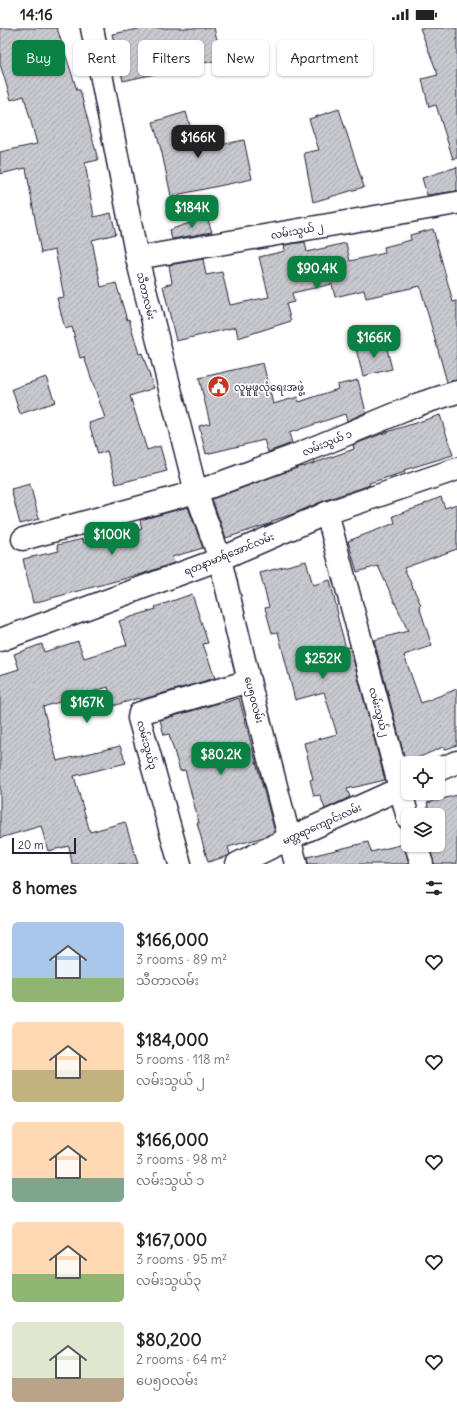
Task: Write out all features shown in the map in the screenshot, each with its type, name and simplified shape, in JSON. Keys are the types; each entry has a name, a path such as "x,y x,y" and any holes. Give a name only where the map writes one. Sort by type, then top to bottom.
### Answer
{"street":[{"name":"သီတာလမ်း","path":"92,28 137,258 196,492 220,559"},
{"name":"လမ်းသွယ် ၂","path":"137,258 457,204"},
{"name":"လမ်းသွယ် ၁","path":"23,539 196,492 294,456 422,403 457,392"},
{"name":"ရတနာမာရ်အောင်လမ်း","path":"0,640 220,559 327,513 457,469"},
{"name":"လမ်းသွယ်၂","path":"327,513 401,776"},
{"name":"ပေ၅၀လမ်း","path":"220,559 249,681 296,864"},
{"name":"လမ်းသွယ်၃","path":"180,864 139,718 140,713 249,681"},
{"path":"445,767 457,762"},
{"name":"မတ္တရာကျောင်းလမ်း","path":"237,864 290,838 401,788"},
{"path":"418,852 422,864"}],"building":[{"path":"0,28 57,28 61,40 12,40 12,76 65,76 65,53 77,90 80,90 98,160 85,163 94,217 111,213 116,234 92,240 101,287 116,283 127,320 129,319 139,354 142,353 154,388 130,396 147,450 160,446 167,471 116,484 107,451 98,454 89,423 105,418 84,357 80,358 72,327 65,329 57,298 64,297 55,250 41,253 26,168 0,174 0,152 37,144 24,96 11,100 0,64"},
{"path":"144,28 214,28 217,40 212,40 212,61 204,63 204,40 138,40 138,76 146,76 123,81 122,76 130,76 130,40 113,40 112,34"},
{"path":"420,28 457,28 457,158 453,159 436,105 429,107 422,79 438,75"},
{"path":"339,109 364,187 313,202 304,153 319,150 309,119"},
{"path":"186,112 197,150 244,140 252,179 171,196 162,153 153,122"},
{"path":"457,167 457,191 427,195 422,178"},
{"path":"207,217 212,232 172,239 169,230"},
{"path":"433,229 453,302 457,301 457,380 447,382 420,286 366,298 364,290 335,297 332,284 292,293 294,302 286,304 291,321 238,338 236,327 176,341 163,286 172,283 169,265 203,259 206,275 222,272 230,305 269,297 259,257 285,251 284,245 305,242 307,252 346,243 350,261 385,253 384,247 411,240 410,235"},
{"path":"385,341 392,369 363,376 356,349"},
{"path":"263,363 273,404 298,397 299,402 338,389 337,385 358,380 366,412 347,421 345,414 289,433 292,443 268,452 264,440 206,454 199,426 210,423 199,378"},
{"path":"46,377 55,402 20,414 12,389"},
{"path":"440,415 453,455 404,470 405,472 369,483 370,485 323,501 272,521 272,523 226,538 212,499 302,466 303,467 354,449 353,445 381,434"},
{"path":"30,484 39,519 20,524 11,489"},
{"path":"441,497 445,508 457,504 457,549 404,568 421,605 419,606 432,646 404,655 421,703 457,689 457,745 444,750 443,747 422,756 404,756 374,640 408,631 378,566 357,572 348,541 395,523 393,516"},
{"path":"188,507 203,548 172,557 174,563 142,574 33,603 23,559 59,551 57,545 83,539 84,543 142,529 140,520"},
{"path":"306,561 313,585 330,580 337,615 346,648 350,647 385,780 347,789 350,797 325,809 320,795 314,796 310,780 313,779 304,743 337,734 324,692 295,700 278,632 272,633 265,608 269,607 260,573"},
{"path":"192,594 208,643 203,644 215,678 140,700 139,698 113,706 108,687 43,707 57,761 120,746 126,763 74,776 90,832 125,822 138,864 72,864 69,846 48,851 41,826 0,838 0,675 19,669 14,654 42,644 44,652 78,641 84,658 127,645 119,621 156,609 155,607"},
{"path":"239,698 275,832 264,837 228,847 230,854 228,856 208,862 197,823 199,823 185,770 180,771 169,734 164,735 160,720"},
{"path":"457,795 457,864 434,864 431,852 445,852 445,808 428,808 427,803 445,800 445,798"},
{"path":"368,842 371,852 401,845 401,852 406,852 409,864 308,864 307,857"}],"place":[{"name":"လူမူဖူလုံရေးအဖွဲ့","path":"219,387"}]}
